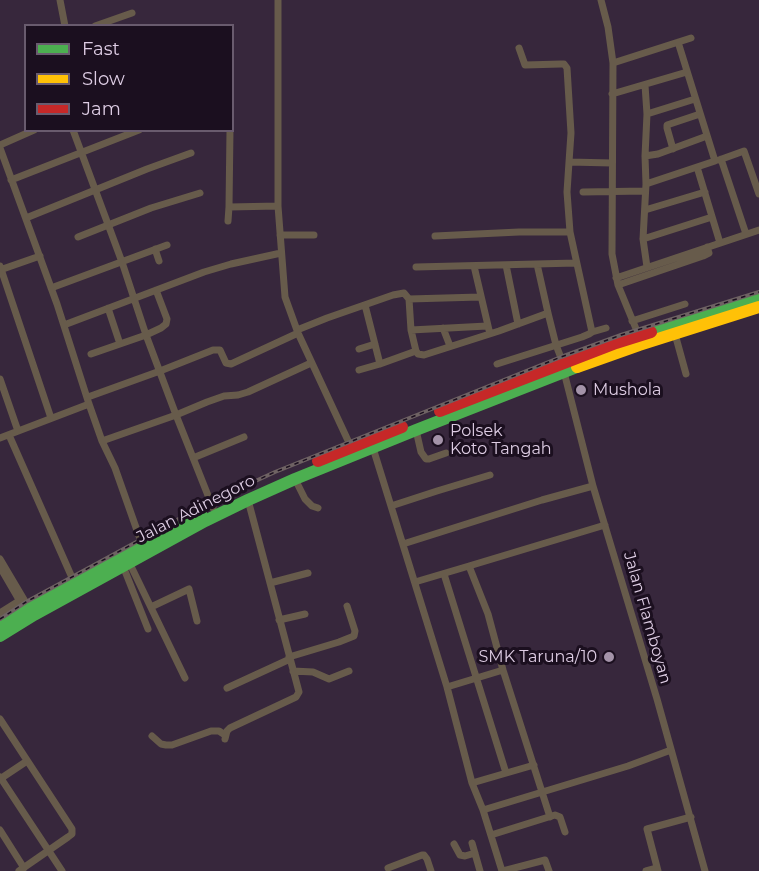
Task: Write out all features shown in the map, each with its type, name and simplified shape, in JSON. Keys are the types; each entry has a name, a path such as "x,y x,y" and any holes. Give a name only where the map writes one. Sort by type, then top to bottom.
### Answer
{"highway":[{"path":"563,368 675,334 755,303"},
{"path":"0,636 131,559 147,542 253,489 351,447 563,368 639,336 755,303"},
{"name":"Jalan Adinegoro","path":"147,542 563,368"},
{"path":"0,626 24,606 74,582 131,559"}],"street":[{"path":"60,0 64,24"},
{"path":"278,0 278,206 285,297 297,332 351,447"},
{"path":"601,0 608,27 613,63 611,246 617,281 639,336"},
{"path":"101,24 132,13"},
{"path":"613,63 691,38"},
{"path":"678,42 707,136 746,234"},
{"path":"519,48 525,65 564,64 567,68 571,133 567,192 570,232 592,332"},
{"path":"612,94 687,72"},
{"path":"645,85 646,187 643,239 647,267"},
{"path":"646,114 695,99"},
{"path":"672,149 667,125 700,114"},
{"path":"30,132 0,147 64,325 102,441 147,542"},
{"path":"75,132 146,335 213,508"},
{"path":"11,180 135,132"},
{"path":"228,221 230,132"},
{"path":"645,156 658,154 707,136"},
{"path":"583,192 612,192 646,187 741,151 745,152 759,194"},
{"path":"26,218 191,153"},
{"path":"569,162 612,163"},
{"path":"697,167 720,243"},
{"path":"645,210 705,192"},
{"path":"78,237 151,208 200,193"},
{"path":"229,207 278,206"},
{"path":"643,239 712,218"},
{"path":"617,281 647,267 759,230"},
{"path":"435,236 570,232"},
{"path":"280,235 314,235"},
{"path":"51,288 167,245"},
{"path":"617,281 703,256 709,253 707,247"},
{"path":"155,249 159,261"},
{"path":"64,325 223,266 281,253"},
{"path":"40,256 0,269 51,418"},
{"path":"416,267 576,263"},
{"name":"Jalan Flamboyan","path":"537,264 593,486 705,871"},
{"path":"506,265 518,324"},
{"path":"474,266 488,330"},
{"path":"91,354 161,328 167,322 156,290"},
{"path":"0,438 51,418 88,400 215,350 220,350 225,362 231,364 327,318 401,293 406,294 409,299 411,330 416,351 424,355 488,330 518,324 548,313"},
{"path":"409,299 480,297"},
{"path":"632,321 685,304"},
{"path":"365,305 380,364"},
{"path":"108,308 120,344"},
{"path":"411,330 443,328 488,330"},
{"path":"443,328 450,346"},
{"path":"497,364 606,328"},
{"path":"675,334 686,374"},
{"path":"359,349 375,344"},
{"path":"359,370 416,351"},
{"path":"102,441 224,396 248,392 311,363"},
{"path":"0,379 18,431"},
{"path":"416,430 421,452 426,459 446,453"},
{"path":"9,435 74,582"},
{"path":"193,458 244,437"},
{"path":"373,448 447,687 472,783 503,871 545,860 549,871"},
{"path":"391,506 436,490 490,475"},
{"path":"295,479 305,499 318,508"},
{"path":"403,544 593,486"},
{"path":"152,736 161,744 166,745 211,731 219,731 225,737 230,728 296,697 299,690 248,500"},
{"path":"415,582 605,525"},
{"path":"0,559 24,606"},
{"path":"131,559 151,608 185,678"},
{"path":"131,559 148,629"},
{"path":"470,566 488,614 503,670 550,817"},
{"path":"0,567 24,606"},
{"path":"270,583 308,573"},
{"path":"444,574 506,773"},
{"path":"151,608 189,589 197,621"},
{"path":"0,614 24,606"},
{"path":"227,688 289,658 354,636 347,606"},
{"path":"279,620 305,614"},
{"path":"447,687 503,670"},
{"path":"293,671 313,672 329,679 349,671"},
{"path":"0,718 72,829 72,834 22,869 3,842 0,830"},
{"path":"483,810 628,766 671,750"},
{"path":"27,761 0,778 62,871"},
{"path":"472,783 534,765"},
{"path":"491,835 558,816 565,832"},
{"path":"646,871 657,869 647,829 691,817"},
{"path":"472,843 480,871"},
{"path":"454,844 460,855 475,853"},
{"path":"388,868 424,855 430,871"}],"railway":[{"path":"0,619 26,602 210,502 275,472 561,357 621,335 759,292"}],"traffic: fast":[{"path":"651,332 759,297"},
{"path":"0,636 205,521 248,500 416,430 577,367"},
{"path":"0,626 91,572 201,514"}],"traffic: slow":[{"path":"577,367 759,307"}],"traffic: jam":[{"path":"440,411 616,343 651,332"},
{"path":"318,461 402,427"}],"place":[{"name":"Mushola","path":"581,390"},
{"name":"Polsek Koto Tangah","path":"438,440"},
{"name":"SMK Taruna/10","path":"609,657"}]}
